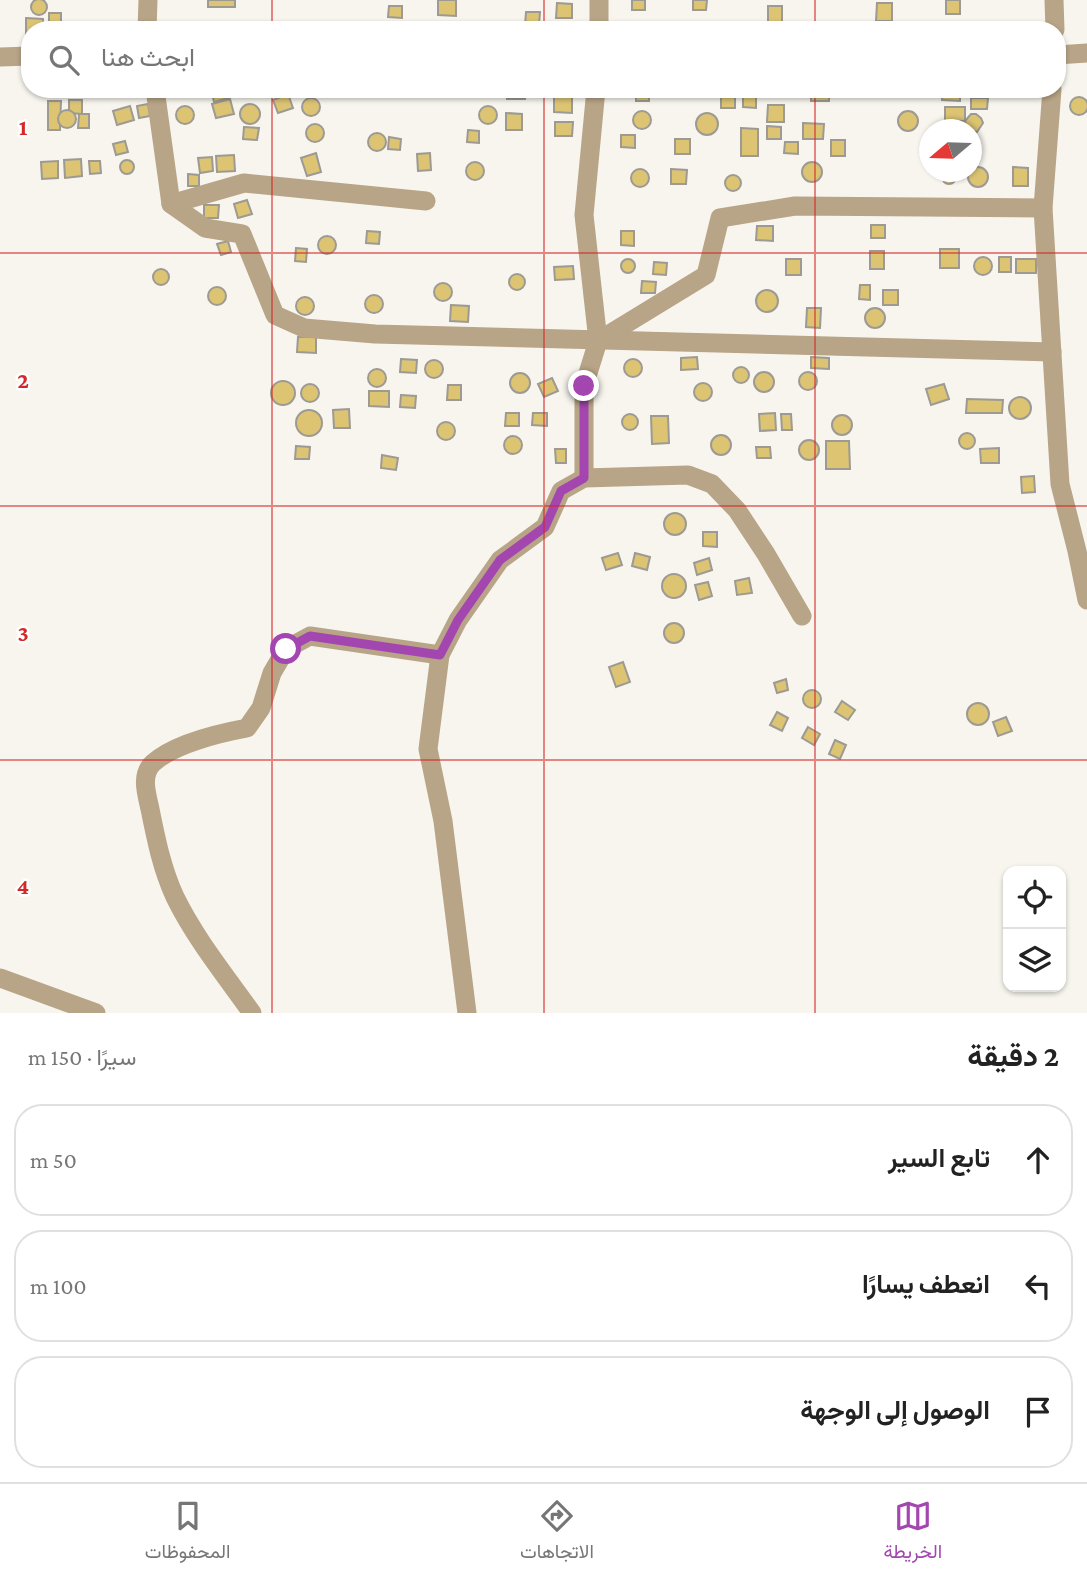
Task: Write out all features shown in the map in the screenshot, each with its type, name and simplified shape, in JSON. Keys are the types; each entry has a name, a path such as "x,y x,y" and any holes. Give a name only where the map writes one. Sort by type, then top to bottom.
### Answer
{"street":[{"path":"147,21 148,0"},
{"path":"599,0 599,21"},
{"path":"1054,0 1055,21"},
{"path":"1066,54 1087,53"},
{"path":"0,57 21,56"},
{"path":"156,98 171,204 205,228 242,234 275,315 304,328 375,334 1052,352"},
{"path":"584,478 584,386 598,341 584,215 595,98"},
{"path":"1051,98 1043,208 1060,484 1078,531 1077,551 1087,600"},
{"path":"171,204 244,183 426,201"},
{"path":"598,341 706,275 720,218 794,206 1043,208"},
{"path":"467,1013 443,821 428,749 440,655 458,620 500,560 545,527 561,491 584,478 688,475 712,484 737,510 802,616"},
{"path":"252,1013 189,923 174,895 162,864 153,823 145,785 147,772 152,763 209,735 247,728 261,708 272,673 286,649 310,636 440,655"},
{"path":"0,978 96,1013"}],"building":[{"path":"39,-1 45,1 45,13 39,15 33,13 31,7 33,1"},
{"path":"208,0 235,0 235,7 208,7"},
{"path":"438,0 456,0 456,16 438,15"},
{"path":"632,0 645,0 645,10 632,10"},
{"path":"693,0 707,0 706,10 693,10"},
{"path":"946,0 960,0 960,14 946,14"},
{"path":"557,3 572,4 572,18 556,18"},
{"path":"877,3 892,3 892,21 876,21"},
{"path":"389,6 402,6 402,18 388,17"},
{"path":"768,6 782,6 782,21 768,21"},
{"path":"526,12 540,12 539,21 525,21"},
{"path":"49,13 61,13 61,21 49,21"},
{"path":"26,18 43,19 43,21 26,21"},
{"path":"1079,97 1085,100 1088,106 1085,112 1079,115 1073,112 1070,106 1073,100"},
{"path":"213,98 229,98 214,102"},
{"path":"289,98 293,108 278,113 273,100"},
{"path":"311,98 317,101 320,107 317,113 311,116 305,113 302,107 305,101"},
{"path":"554,98 572,98 572,113 554,112"},
{"path":"636,98 649,98 649,101 636,101"},
{"path":"721,98 735,98 735,108 721,108"},
{"path":"743,98 756,98 756,108 743,107"},
{"path":"811,98 829,98 829,101 811,101"},
{"path":"942,98 960,98 960,101"},
{"path":"971,98 988,98 987,109 971,109"},
{"path":"230,99 234,114 216,118 212,104"},
{"path":"69,100 82,100 82,114 69,113"},
{"path":"48,101 61,101 60,130 48,130"},
{"path":"148,104 150,116 139,118 137,106"},
{"path":"250,104 257,107 260,114 257,121 250,124 243,121 240,114 243,107"},
{"path":"768,105 784,105 784,122 767,122"},
{"path":"130,106 134,120 117,125 113,111"},
{"path":"185,106 191,109 194,115 191,121 185,124 179,121 176,115 179,109"},
{"path":"488,106 494,109 497,115 494,121 488,124 482,121 479,115 482,109"},
{"path":"945,107 965,107 965,119 945,119"},
{"path":"67,110 73,113 76,119 73,125 67,128 61,125 58,119 61,113"},
{"path":"642,111 648,114 651,120 648,126 642,129 636,126 633,120 636,114"},
{"path":"908,111 915,114 918,121 915,128 908,131 901,128 898,121 901,114"},
{"path":"506,113 522,114 522,130 506,130"},
{"path":"707,113 715,116 718,124 715,132 707,135 699,132 696,124 699,116"},
{"path":"79,114 89,114 89,128 78,128"},
{"path":"971,114 976,114 981,119 967,119"},
{"path":"555,122 573,122 572,136 555,136"},
{"path":"803,123 824,124 823,139 803,139"},
{"path":"315,124 321,127 324,133 321,139 315,142 309,139 306,133 309,127"},
{"path":"767,126 781,127 781,139 767,139"},
{"path":"244,127 259,128 257,140 243,139"},
{"path":"741,128 758,129 758,156 741,156"},
{"path":"468,130 479,131 479,143 467,142"},
{"path":"377,133 383,136 386,142 383,148 377,151 371,148 368,142 371,136"},
{"path":"621,135 635,135 635,148 621,147"},
{"path":"389,137 401,139 400,150 388,149"},
{"path":"675,139 690,139 690,154 675,154"},
{"path":"831,140 845,140 845,156 831,156"},
{"path":"125,141 128,152 116,155 113,144"},
{"path":"785,142 798,142 798,154 784,153"},
{"path":"316,153 321,172 307,176 301,158"},
{"path":"430,153 431,170 418,171 417,154"},
{"path":"234,155 235,171 217,172 216,156"},
{"path":"212,157 213,171 200,173 198,158"},
{"path":"81,159 82,176 65,178 64,160"},
{"path":"127,160 132,162 132,172 127,174 122,172 120,167 122,162"},
{"path":"58,161 58,178 42,179 41,162"},
{"path":"89,161 100,161 101,173 90,174"},
{"path":"475,162 481,165 484,171 481,177 475,180 469,177 466,171 469,165"},
{"path":"812,162 819,165 822,172 819,179 812,182 805,179 802,172 805,165"},
{"path":"1013,167 1028,168 1028,186 1013,186"},
{"path":"982,168 987,173 987,181 982,186 974,186 970,182 982,182"},
{"path":"640,169 646,172 649,178 646,184 640,187 634,184 631,178 634,172"},
{"path":"671,169 687,170 686,184 671,184"},
{"path":"188,174 199,175 199,186 188,186"},
{"path":"730,175 736,175 741,183 739,189 730,191 725,186 725,180"},
{"path":"247,200 252,214 238,218 234,204"},
{"path":"204,205 219,205 218,218 204,218"},
{"path":"871,225 885,225 885,238 871,238"},
{"path":"757,226 773,226 773,241 756,240"},
{"path":"367,231 380,232 379,244 366,243"},
{"path":"621,231 634,231 634,246 621,245"},
{"path":"327,236 333,239 336,245 333,251 327,254 321,251 318,245 321,239"},
{"path":"228,241 231,252 221,255 217,244"},
{"path":"296,248 307,249 306,262 295,261"},
{"path":"940,249 959,249 959,268 940,268"},
{"path":"870,251 884,251 884,269 870,269"},
{"path":"983,257 989,260 992,266 989,272 983,275 977,272 974,266 977,260"},
{"path":"999,257 1011,257 1011,272 999,272"},
{"path":"625,259 631,259 635,266 631,273 625,273 621,269 621,263"},
{"path":"786,259 801,259 801,275 786,275"},
{"path":"1016,259 1036,259 1036,273 1016,273"},
{"path":"654,262 667,263 666,275 653,274"},
{"path":"573,266 574,279 555,280 554,267"},
{"path":"161,269 167,271 167,283 161,285 155,283 153,277 155,271"},
{"path":"517,274 523,276 523,288 517,290 511,288 509,282 511,276"},
{"path":"642,281 656,282 655,293 641,293"},
{"path":"443,283 449,286 452,292 449,298 443,301 437,298 434,292 437,286"},
{"path":"860,285 870,285 870,300 859,299"},
{"path":"217,287 223,290 226,296 223,302 217,305 211,302 208,296 211,290"},
{"path":"767,290 775,293 778,301 775,309 767,312 759,309 756,301 759,293"},
{"path":"883,290 898,290 898,305 883,305"},
{"path":"374,295 380,298 383,304 380,310 374,313 368,310 365,304 368,298"},
{"path":"305,297 311,300 314,306 311,312 305,315 299,312 296,306 299,300"},
{"path":"451,305 469,306 468,322 450,321"},
{"path":"807,308 821,308 820,328 806,327"},
{"path":"875,308 882,311 885,318 882,325 875,328 868,325 865,318 868,311"},
{"path":"298,337 316,337 316,353 297,352"},
{"path":"697,357 698,369 681,370 681,358"},
{"path":"811,357 829,358 829,369 811,368"},
{"path":"401,359 417,360 416,373 400,372"},
{"path":"633,359 639,362 642,368 639,374 633,377 627,374 624,368 627,362"},
{"path":"434,360 440,363 443,369 440,375 434,378 428,375 425,369 428,363"},
{"path":"738,367 744,367 749,375 747,381 738,383 733,378 733,372"},
{"path":"377,369 383,372 386,378 383,384 377,387 371,384 368,378 371,372"},
{"path":"764,372 771,375 774,382 771,389 764,392 757,389 754,382 757,375"},
{"path":"808,372 814,375 817,381 814,387 808,390 802,387 799,381 802,375"},
{"path":"520,373 527,376 530,383 527,390 520,393 513,390 510,383 513,376"},
{"path":"552,378 558,391 544,397 538,384"},
{"path":"283,381 294,388 295,393 288,404 283,405 272,398 271,393 278,382"},
{"path":"699,383 707,383 712,392 710,399 699,401 694,396 694,388"},
{"path":"310,384 316,387 319,393 316,399 310,402 304,399 301,393 304,387"},
{"path":"944,384 949,399 931,405 926,389"},
{"path":"448,385 461,385 461,400 447,400"},
{"path":"369,391 389,391 389,407 369,406"},
{"path":"401,395 416,396 415,408 400,407"},
{"path":"1016,397 1024,397 1031,404 1031,412 1024,419 1016,419 1009,412 1009,404"},
{"path":"967,399 1003,400 1002,413 966,413"},
{"path":"349,409 350,428 334,428 333,410"},
{"path":"309,410 318,414 322,423 318,432 309,436 300,432 296,423 300,414"},
{"path":"506,413 519,413 519,426 505,426"},
{"path":"533,413 547,413 547,426 532,425"},
{"path":"775,413 776,430 760,431 759,414"},
{"path":"627,414 633,414 638,422 636,428 627,430 622,425 622,419"},
{"path":"781,414 791,414 792,430 782,430"},
{"path":"842,415 849,418 852,425 849,432 842,435 835,432 832,425 835,418"},
{"path":"651,416 668,416 669,443 652,444"},
{"path":"446,422 452,425 455,431 452,437 446,440 440,437 437,431 440,425"},
{"path":"964,433 970,433 975,441 973,447 964,449 959,444 959,438"},
{"path":"721,435 728,438 731,445 728,452 721,455 714,452 711,445 714,438"},
{"path":"513,436 519,439 522,445 519,451 513,454 507,451 504,445 507,439"},
{"path":"809,440 816,443 819,450 816,457 809,460 802,457 799,450 802,443"},
{"path":"826,441 849,441 850,469 826,469"},
{"path":"296,446 310,447 309,459 295,459"},
{"path":"756,447 770,447 771,458 757,458"},
{"path":"999,448 999,463 981,463 980,449"},
{"path":"555,449 566,449 566,463 556,463"},
{"path":"382,455 398,458 396,470 381,468"},
{"path":"1034,476 1035,492 1022,493 1021,477"},
{"path":"675,513 683,516 686,524 683,532 675,535 667,532 664,524 667,516"},
{"path":"703,532 717,532 717,547 703,546"},
{"path":"618,553 622,565 606,570 602,558"},
{"path":"635,553 650,557 647,570 632,566"},
{"path":"709,558 712,570 697,575 694,563"},
{"path":"674,574 682,578 686,586 682,594 674,598 666,594 662,586 666,578"},
{"path":"749,578 752,593 737,595 735,581"},
{"path":"708,582 712,596 699,600 695,585"},
{"path":"674,623 681,626 684,633 681,640 674,643 667,640 664,633 667,626"},
{"path":"623,662 630,682 616,687 609,667"},
{"path":"786,679 788,690 777,693 774,683"},
{"path":"812,690 818,693 821,699 818,705 812,708 806,705 803,699 806,693"},
{"path":"842,701 855,710 848,720 835,712"},
{"path":"978,703 986,706 989,714 986,722 978,725 970,722 967,714 970,706"},
{"path":"777,712 788,718 782,731 770,725"},
{"path":"1006,717 1012,731 998,736 993,722"},
{"path":"808,727 820,734 814,745 802,738"},
{"path":"835,740 846,745 840,759 829,754"}],"route":[{"path":"286,649 310,636 440,655 458,620 500,560 545,527 561,491 584,478 584,386"}]}
